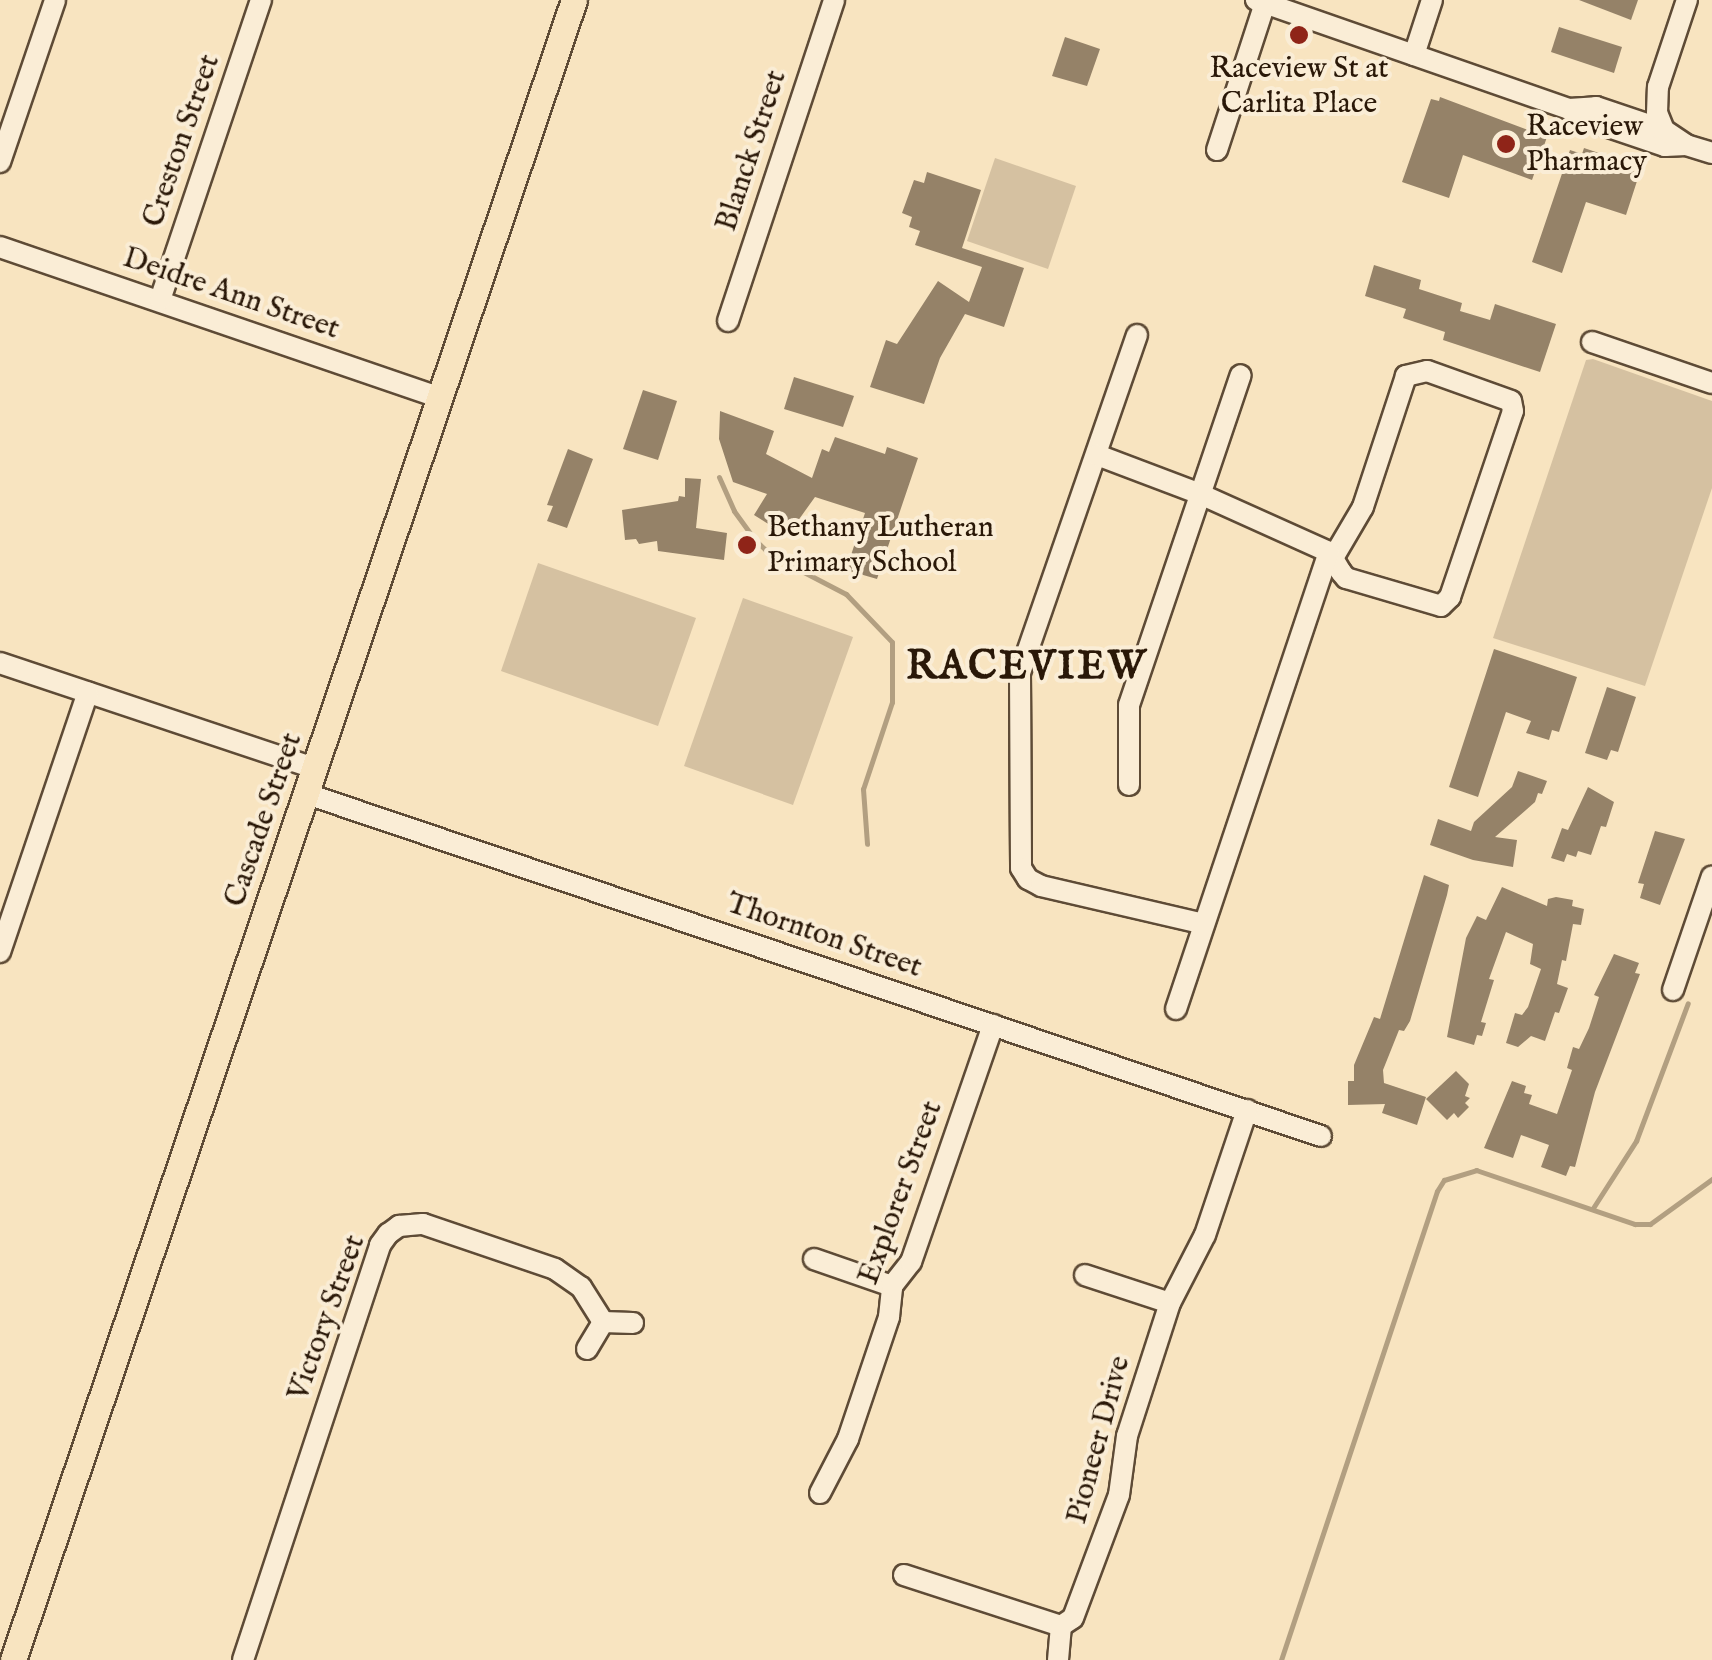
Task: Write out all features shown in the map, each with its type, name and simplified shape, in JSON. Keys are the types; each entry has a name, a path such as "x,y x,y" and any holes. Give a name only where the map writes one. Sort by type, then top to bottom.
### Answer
{"main road":[{"name":"Cascade Street","path":"13,1660 574,0"}],"street":[{"path":"0,162 56,0"},
{"name":"Creston Street","path":"160,300 261,0"},
{"name":"Blanck Street","path":"728,321 834,0"},
{"path":"1414,54 1432,0"},
{"path":"1664,130 1657,113 1658,87 1687,0"},
{"path":"1216,150 1260,2 1569,109 1590,121 1665,146 1686,145"},
{"path":"1625,116 1658,87"},
{"path":"1569,109 1596,107 1625,116 1712,154"},
{"name":"Deidre Ann Street","path":"0,247 441,398"},
{"path":"1138,335 1020,672 1021,868 1028,879 1040,886 1204,924"},
{"path":"1592,342 1712,383"},
{"path":"1097,456 1200,494 1331,555 1346,578 1441,606 1450,597 1513,410 1512,401 1427,371 1406,376 1364,507 1331,555 1176,1009"},
{"path":"1129,786 1128,705 1240,375"},
{"path":"0,663 316,769"},
{"path":"0,952 88,692"},
{"name":"Thornton Street","path":"307,794 1321,1136"},
{"path":"1673,990 1712,876"},
{"name":"Explorer Street","path":"820,1493 848,1439 888,1317 892,1286 912,1262 993,1024"},
{"name":"Pioneer Drive","path":"1060,1626 1073,1618 1081,1605 1119,1496 1127,1436 1170,1303 1205,1236 1248,1110"},
{"name":"Victory Street","path":"243,1660 380,1245 388,1234 399,1226 423,1224 555,1268 580,1287 603,1322"},
{"path":"814,1259 892,1286"},
{"path":"1085,1275 1170,1303"},
{"path":"586,1349 603,1322 632,1323"},
{"path":"904,1575 1060,1626 1062,1646 1058,1660"}],"shaded area":[{"path":"995,158 1076,186 1048,269 967,241"},
{"path":"1593,359 1712,401 1712,488 1645,686 1493,638 1586,360"},
{"path":"538,563 696,618 658,726 501,671"},
{"path":"743,598 853,637 793,805 684,766"}],"building":[{"path":"1579,0 1638,0 1631,20"},
{"path":"1559,27 1622,47 1614,73 1551,52"},
{"path":"1065,37 1100,49 1087,86 1052,76"},
{"path":"1440,97 1547,137 1532,180 1463,155 1449,198 1402,182 1431,99 1439,101"},
{"path":"1584,148 1599,153 1597,158 1638,173 1638,178 1626,215 1586,202 1562,273 1532,262 1570,150 1582,154"},
{"path":"927,172 981,190 962,248 1024,268 1004,327 965,314 940,358 924,404 870,387 886,340 897,344 938,281 969,302 982,267 915,245 920,231 909,227 912,217 902,213 914,180 924,183"},
{"path":"1374,265 1421,280 1419,289 1462,303 1460,311 1490,320 1495,304 1556,324 1540,372 1443,340 1445,332 1403,318 1406,309 1365,296"},
{"path":"794,377 854,396 843,427 784,409"},
{"path":"643,390 677,401 658,460 623,449"},
{"path":"720,411 774,431 766,454 812,478 822,449 829,452 835,437 885,454 887,447 918,458 877,579 846,570 865,513 815,497 787,536 754,515 767,494 733,482 719,439"},
{"path":"568,449 593,459 567,528 547,521 553,506 547,505"},
{"path":"685,478 701,479 696,528 727,533 724,560 658,551 657,541 639,544 636,539 625,540 622,510 678,501 679,496 685,497"},
{"path":"1494,649 1577,677 1559,732 1552,730 1549,740 1526,733 1531,721 1506,712 1478,797 1449,787"},
{"path":"1607,687 1636,697 1618,752 1611,750 1607,760 1585,753"},
{"path":"1518,771 1547,781 1535,802 1495,837 1517,840 1513,867 1473,860 1430,845 1438,819 1471,831 1474,822 1512,787"},
{"path":"1588,787 1614,802 1606,827 1601,826 1591,855 1578,851 1576,857 1567,854 1564,862 1551,858 1562,828 1568,830"},
{"path":"1655,831 1685,839 1660,905 1640,898 1644,884 1638,883"},
{"path":"1424,875 1449,885 1447,895 1410,1021 1404,1031 1399,1030 1383,1070 1384,1083 1426,1097 1417,1125 1382,1113 1385,1104 1348,1105 1348,1081 1354,1081 1354,1065 1374,1017 1380,1019"},
{"path":"1502,887 1547,906 1548,899 1556,897 1573,900 1572,906 1584,909 1581,925 1573,924 1566,961 1562,960 1557,984 1568,988 1559,1013 1555,1012 1545,1041 1531,1036 1518,1047 1506,1043 1515,1013 1522,1015 1528,1007 1541,969 1530,964 1533,944 1506,932 1489,979 1494,980 1481,1022 1486,1023 1482,1036 1477,1035 1474,1045 1447,1037 1466,938 1477,916 1486,920"},
{"path":"1614,954 1639,963 1635,973 1640,974 1595,1092 1575,1167 1570,1166 1566,1176 1541,1167 1549,1145 1521,1135 1513,1158 1484,1148 1512,1081 1526,1086 1524,1093 1532,1095 1529,1104 1557,1114 1572,1070 1567,1068 1573,1047 1579,1049 1589,1028 1599,997 1594,995"},
{"path":"1456,1071 1469,1084 1465,1096 1470,1098 1465,1103 1469,1107 1458,1118 1454,1113 1447,1120 1426,1099"}],"waterway":[{"path":"719,477 734,511 755,540 771,555 846,594 892,642 892,702 863,789 867,844"},
{"path":"1593,1208 1636,1141 1688,1003"},
{"path":"1281,1660 1437,1191 1444,1180 1476,1170 1635,1224 1650,1224 1712,1179"}],"place":[{"name":"Raceview St at Carlita Place","path":"1299,35"},
{"name":"Raceview Pharmacy","path":"1506,144"},
{"name":"Bethany Lutheran Primary School","path":"747,545"}],"district":[{"name":"RACEVIEW","path":"1027,668"}]}
